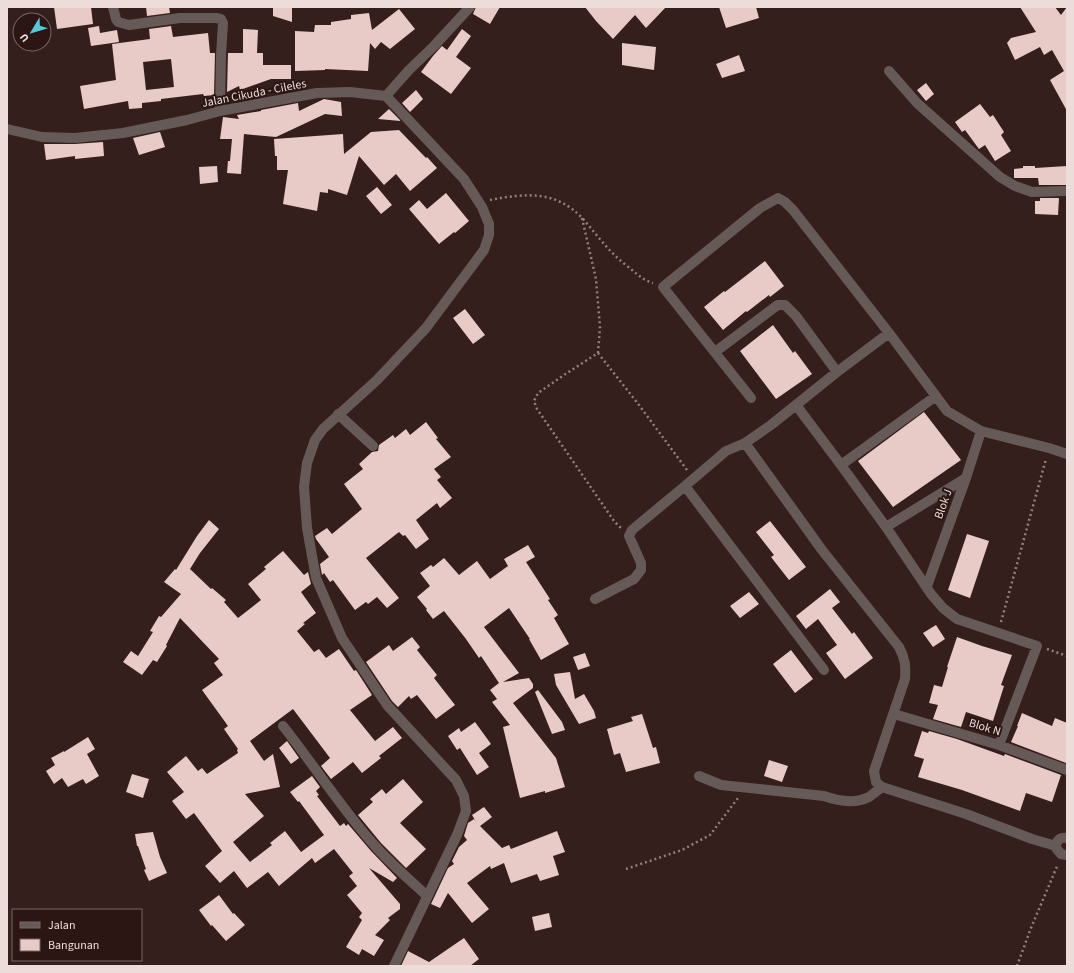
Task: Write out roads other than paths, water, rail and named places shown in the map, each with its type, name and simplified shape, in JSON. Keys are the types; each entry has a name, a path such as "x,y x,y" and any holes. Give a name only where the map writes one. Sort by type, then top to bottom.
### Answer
{"street":[{"path":"113,7 116,19 124,25 180,18 221,19 224,23 221,55 220,111"},
{"path":"394,966 457,835 466,811 464,796 456,780 387,705 342,638 316,578 307,528 304,486 307,463 315,440 323,429 377,380 426,328 484,250 489,235 488,224 479,202 464,179 386,96 470,7"},
{"path":"889,71 917,103 1000,177 1015,186 1032,192 1067,191"},
{"name":"Jalan Cikuda - Cileles","path":"7,129 42,137 75,138 135,131 187,120 220,111 317,94 350,92 386,96"},
{"path":"751,398 663,286 760,208 778,198 785,202 793,210 889,333 947,411 981,431 1067,454"},
{"path":"715,352 775,307 778,305 785,305 796,316 837,372"},
{"path":"595,599 634,579 641,570 641,563 629,536 632,530 726,451 745,443 771,425 837,372 889,333"},
{"path":"841,465 936,396"},
{"path":"796,405 886,526 942,608 957,618 1037,646 999,745"},
{"path":"338,414 372,446"},
{"name":"Blok J","path":"927,586 966,478 981,431"},
{"path":"745,443 822,550 901,650 906,664 905,679 874,772 876,782 882,787 966,814 1037,841 1061,852"},
{"path":"886,526 966,478"},
{"path":"685,486 824,670"},
{"name":"Blok N","path":"894,714 999,745 1067,770"},
{"path":"283,726 304,753 322,780 376,847 399,871 427,896"},
{"path":"700,776 721,785 824,796 836,800 852,801 868,797 882,787"},
{"path":"1061,852 1058,840 1063,837 1067,838"}]}
